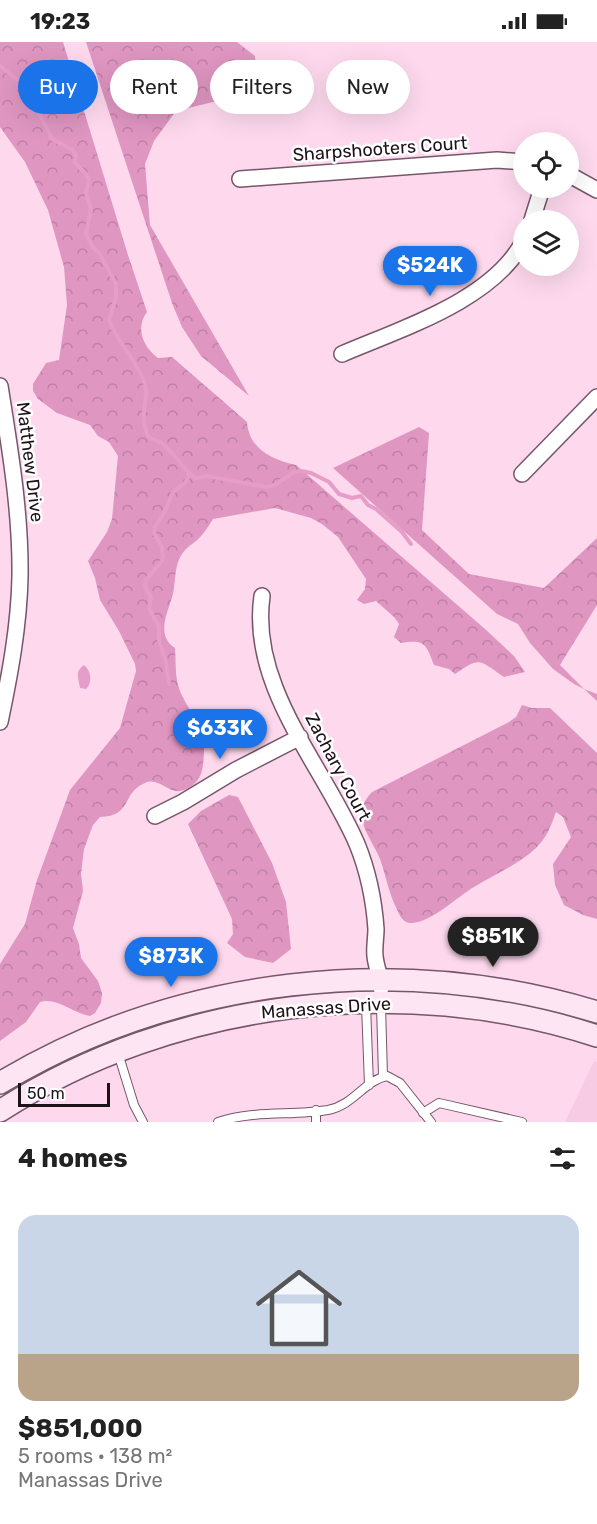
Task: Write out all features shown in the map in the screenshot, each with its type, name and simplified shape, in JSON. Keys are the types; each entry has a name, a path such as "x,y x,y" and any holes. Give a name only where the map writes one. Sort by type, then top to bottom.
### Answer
{"street":[{"name":"Sharpshooters Court","path":"240,179 497,160 513,161"},
{"path":"579,180 597,190"},
{"path":"342,354 442,310 479,290 504,268 513,255"},
{"name":"Matthew Drive","path":"0,386 3,426 19,533 20,578 15,640 0,722"},
{"path":"522,474 597,397"},
{"name":"Zachary Court","path":"262,596 260,633 263,654 282,702 356,843 366,869 376,929 374,1003"},
{"path":"155,816 300,737"},
{"name":"Manassas Drive","path":"0,1083 94,1035 169,1008 245,991 287,985 374,980 436,982 526,993 597,1012"},
{"name":"Manassas Drive","path":"0,1111 47,1084 118,1052 202,1024 246,1014 289,1008 374,1003 450,1006 535,1018 597,1036"}],"lane":[{"path":"374,1003 383,1076"},
{"path":"369,1085 374,1003"},
{"path":"118,1052 134,1105 143,1122"},
{"path":"218,1122 233,1117 328,1109 348,1103 383,1076 392,1077 400,1083 431,1122"},
{"path":"423,1113 439,1103 522,1122"},
{"path":"316,1110 316,1122"}],"shaded area":[{"path":"84,665 90,677 90,683 86,689 80,688 78,676 79,670"},
{"path":"594,1061 597,1062 597,1122 565,1122"}],"green space":[{"path":"0,42 63,42 68,60 18,60 18,114 85,114 147,312 143,318 141,331 148,348 158,358 172,357 247,422 252,439 263,452 278,460 296,465 485,629 514,656 525,672 504,677 480,662 470,664 455,674 449,669 434,665 424,645 415,642 401,643 394,637 399,624 394,617 376,601 364,604 357,600 365,589 366,579 338,537 311,518 275,508 213,519 201,536 185,550 179,559 164,630 169,643 175,648 176,676 180,691 204,736 204,759 198,780 190,787 179,791 155,782 145,783 132,792 118,813 100,817 93,825 84,849 81,874 83,891 73,928 81,958 98,981 102,993 101,1003 95,1013 90,1016 84,1015 53,1002 40,1002 26,1022 0,1041 0,964 25,924 37,880 70,790 120,728 136,671 135,664 119,631 100,600 88,561 107,532 112,519 118,456 109,442 98,436 90,425 57,413 38,399 33,391 33,384 46,363 59,360 67,305 64,267 48,210 25,162 0,127"},
{"path":"86,42 237,42 255,56 255,60 210,60 210,103 198,106 198,60 110,60 110,114 174,114 154,141 145,164 150,225 249,396 201,356 182,327 172,303 98,78 98,60 92,60"},
{"path":"419,427 429,433 422,530 469,574 544,588 597,538 597,605 560,665 584,689 553,669 530,643 518,624 497,614 333,468"},
{"path":"584,689 597,694 597,701"},
{"path":"522,705 532,708 550,708 597,753 597,919 564,905 555,885 553,864 571,837 563,817 556,812 543,840 522,859 423,921 414,923 404,921 394,903 380,859 363,822 362,813 365,800 372,792 509,722 516,717"},
{"path":"229,795 238,797 272,863 286,902 291,949 273,963 245,957 227,943 233,934 232,919 188,824 201,811"}],"waterway":[{"path":"0,66 26,87 52,139 73,150 76,156 75,163 89,180 86,193 91,209 86,234 116,284 116,297 109,320 144,381 146,393 144,418 148,436 165,446 196,478 207,476 266,487 275,485 294,472 311,473 329,482 339,494 352,498 361,496 368,505 376,509 402,532 411,544"},
{"path":"169,684 166,662 159,640 159,626 149,609 151,598 145,586 146,580 162,561 163,556 162,547 154,533 155,527 173,492 186,482 189,474"}]}
